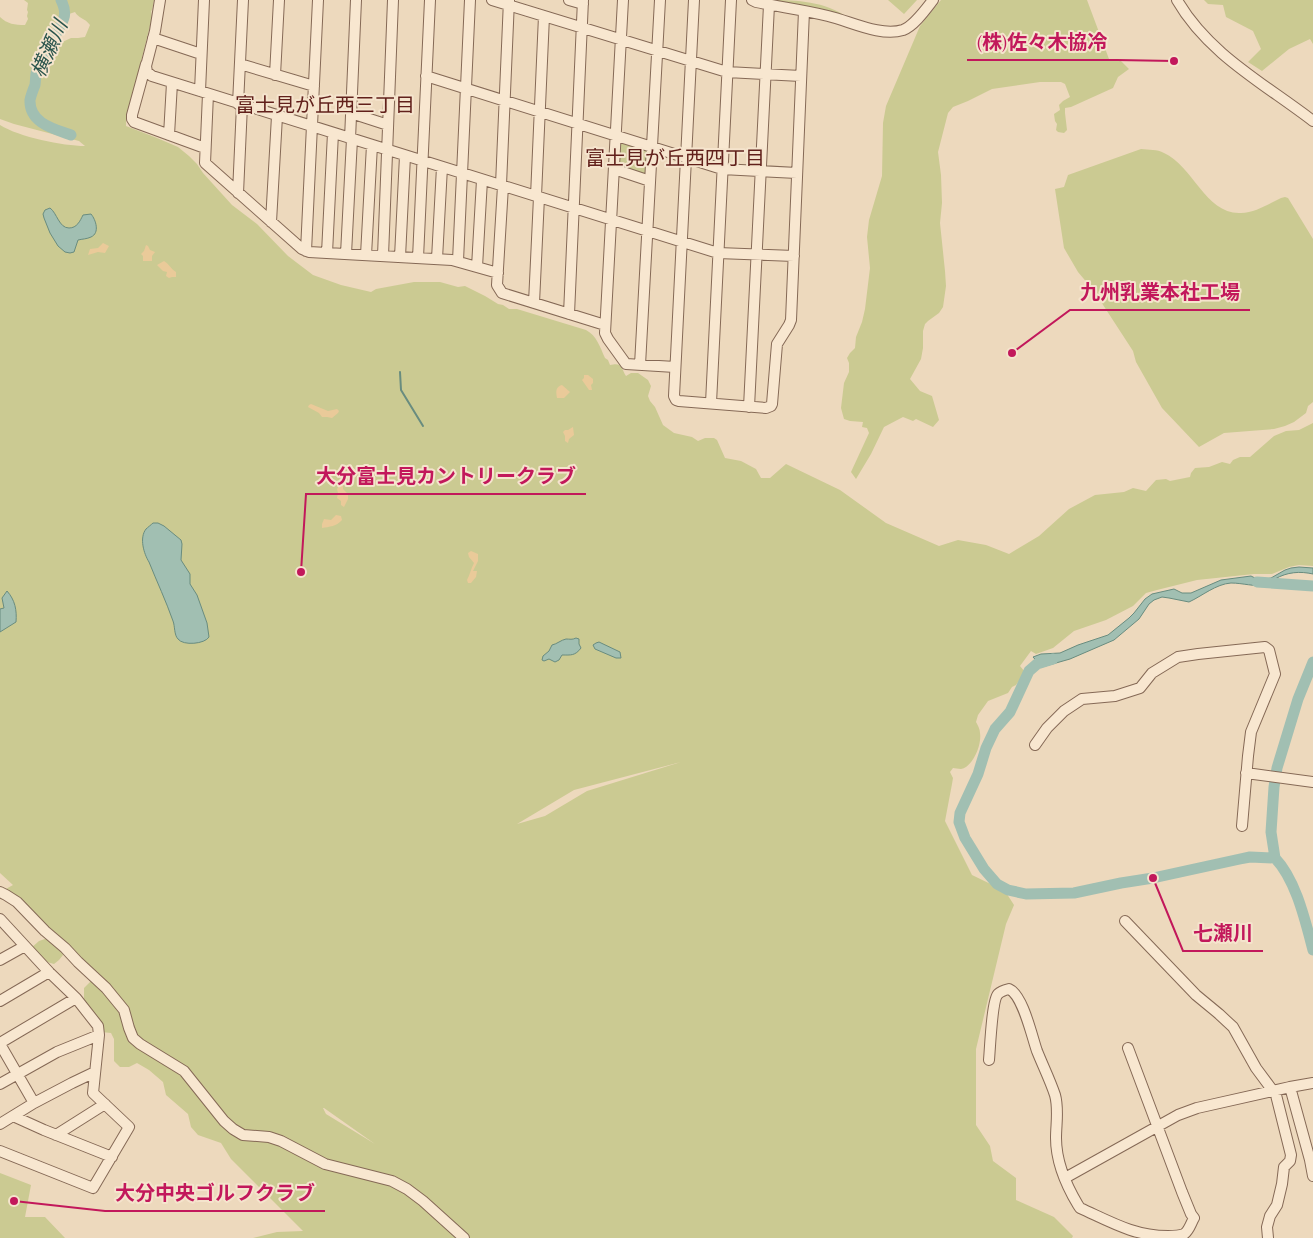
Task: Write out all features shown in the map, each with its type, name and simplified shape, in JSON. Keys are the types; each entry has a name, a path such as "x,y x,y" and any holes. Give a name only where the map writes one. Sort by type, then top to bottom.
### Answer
{"street":[{"path":"160,0 153,38 132,119 134,122 205,148"},
{"path":"204,0 202,54 205,163 306,251 458,261 498,273"},
{"path":"238,192 243,0"},
{"path":"275,74 279,0"},
{"path":"306,251 318,0"},
{"path":"346,254 356,0"},
{"path":"382,256 393,0"},
{"path":"458,261 470,0"},
{"path":"492,0 509,3 544,16 727,72 801,76"},
{"path":"569,0 583,2 569,314"},
{"path":"623,0 605,333 626,364 675,367"},
{"path":"640,365 660,0"},
{"path":"694,0 674,396 676,400 711,404 769,408 772,404 777,344 791,320 804,11"},
{"path":"711,404 731,0"},
{"path":"752,0 829,16 866,28 885,31 898,31 910,26 933,0"},
{"path":"1178,0 1200,32 1226,58 1313,121"},
{"path":"418,258 426,76 427,1"},
{"path":"509,3 498,285 502,293 605,326"},
{"path":"749,407 769,5"},
{"path":"534,303 544,16"},
{"path":"153,38 202,54"},
{"path":"146,64 151,76 172,83 718,253 794,256"},
{"path":"240,64 314,86"},
{"path":"426,76 722,169 797,173"},
{"path":"169,135 172,83"},
{"path":"351,113 388,125"},
{"path":"271,222 277,116"},
{"path":"327,253 333,134"},
{"path":"366,255 372,145"},
{"path":"400,257 405,156"},
{"path":"437,259 442,167"},
{"path":"614,169 650,181"},
{"path":"477,266 482,180"},
{"path":"1034,745 1064,711 1082,698 1115,696 1140,688 1152,673 1178,657 1265,647 1269,650 1275,674 1252,732 1246,773 1242,826"},
{"path":"1246,773 1313,782"},
{"path":"0,892 17,902 44,931 65,948 106,988 124,1010 128,1028 133,1038 184,1071 224,1121 233,1129 243,1135 269,1137 281,1141 325,1164 392,1181 423,1201 464,1238"},
{"path":"0,919 76,998 98,1026 99,1035 93,1093 129,1127 93,1188 0,1151"},
{"path":"1126,921 1196,996 1230,1023 1256,1068 1276,1095 1291,1155 1290,1161 1284,1167 1277,1206 1270,1216 1267,1227 1268,1238"},
{"path":"0,960 25,946"},
{"path":"0,1001 50,972"},
{"path":"990,1060 994,1005 997,995 1003,990 1009,989 1013,991 1019,1000 1057,1101 1057,1152 1059,1163 1064,1178 1080,1208 1128,1234 1182,1235 1189,1229 1194,1218 1128,1048"},
{"path":"34,1103 0,1043 76,998"},
{"path":"0,1084 57,1052 99,1035"},
{"path":"0,1124 34,1103 95,1072"},
{"path":"1064,1178 1178,1115 1197,1108 1311,1083"},
{"path":"1290,1087 1313,1176"},
{"path":"56,1135 104,1104"},
{"path":"13,1116 112,1157"}],"shaded area":[{"path":"24,0 57,0 61,13 58,24 50,37 56,45 71,38 85,37 90,25 75,12 66,15 63,10 64,0 154,0 151,10 152,18 126,126 178,147 197,164 232,205 257,224 288,256 313,275 341,285 371,292 376,289 414,282 440,282 458,287 465,286 509,309 517,309 586,330 596,339 610,365 619,365 626,376 631,373 638,373 648,380 651,386 648,396 650,401 655,407 663,425 674,433 692,437 698,441 705,438 714,438 717,440 725,458 741,461 756,469 761,478 770,478 786,464 840,490 886,523 939,546 958,540 986,545 1009,554 1039,536 1069,509 1095,495 1124,492 1133,488 1146,491 1156,480 1166,479 1170,481 1190,477 1195,468 1209,467 1222,462 1230,464 1233,460 1240,457 1250,457 1274,436 1286,431 1299,430 1313,423 1313,566 1299,565 1272,574 1197,580 1146,593 1133,606 1106,620 1074,631 1053,648 1036,654 1031,651 1020,666 1025,672 1016,685 1008,693 988,701 978,715 976,722 980,730 980,743 973,760 965,767 961,769 953,768 950,772 953,778 945,821 972,875 1005,891 1014,905 1006,924 976,1049 976,1125 990,1146 993,1161 1016,1178 1016,1200 1054,1217 1073,1236 1072,1238 253,1238 277,1232 303,1231 231,1159 221,1143 198,1135 191,1127 188,1114 166,1095 163,1082 137,1063 129,1067 120,1067 114,1061 114,1039 111,1033 101,1032 84,999 84,988 96,975 92,968 87,968 80,957 74,954 62,951 63,955 54,964 47,962 30,949 39,941 51,937 4,890 13,885 0,873 0,125 41,140 85,146 79,141 0,119 0,17 11,24 25,25 28,19 28,3","holes":["681,762 587,791 545,816 517,824 574,790","324,1108 375,1144 326,1114"]},
{"path":"764,0 795,1 825,6 844,15 844,17"},
{"path":"888,0 917,0 904,14"},
{"path":"941,0 1087,0 1109,59 1120,60 1129,69 1118,77 1113,88 1065,108 1067,130 1064,133 1056,130 1057,124 1054,114 1060,110 1059,105 1070,97 1065,84 1061,82 1040,82 992,89 953,107 948,113 938,152 942,203 940,223 946,286 943,307 939,313 925,324 921,359 910,379 920,391 932,396 939,420 933,427 916,419 913,421 903,417 884,427 856,479 851,472 869,433 867,428 862,427 863,422 844,419 841,408 844,383 849,372 847,358 855,348 856,337 865,309 870,268 867,237 869,220 882,176 883,123 886,106 920,26"},
{"path":"1204,0 1313,0 1313,44 1310,39 1289,49 1262,71 1248,62 1261,49 1253,31 1226,17 1223,5 1208,4"},
{"path":"619,141 647,149 646,176 619,166"},
{"path":"1141,149 1159,151 1174,159 1209,198 1229,212 1251,212 1281,198 1288,198 1313,239 1313,402 1308,406 1306,413 1294,422 1274,429 1224,433 1199,447 1162,408 1136,362 1133,351 1094,291 1078,272 1064,248 1055,189 1064,187 1068,175"},
{"path":"50,208 60,223 69,228 76,225 83,215 91,214 96,223 96,233 89,238 78,240 74,252 65,252 58,246 44,218 45,210"},
{"path":"153,523 164,526 181,540 181,560 190,574 190,584 197,595 207,623 209,637 203,641 184,643 176,635 174,623 145,555 143,546 144,533"},
{"path":"1299,567 1313,568 1313,574 1298,572 1289,574 1275,579 1266,585 1225,584 1189,602 1162,597 1149,604 1139,619 1114,640 1070,659 1042,667 1033,657 1041,654 1060,653 1108,635 1129,618 1145,599 1152,594 1174,589 1182,593 1191,593 1221,580 1251,576 1255,578 1255,581 1271,578 1285,570"},
{"path":"7,591 15,605 16,622 0,632 0,609 4,608 2,598"},
{"path":"566,639 579,639 581,648 575,654 562,655 555,662 549,659 542,660 552,645"},
{"path":"599,642 620,652 621,658 616,658 595,649 593,645"},
{"path":"0,1173 31,1185 25,1217 45,1217 65,1238 0,1238"}],"sand":[{"path":"103,243 109,246 105,253 98,252 88,255 90,249 98,248"},
{"path":"146,245 155,252 152,256 152,261 143,261 141,254"},
{"path":"164,261 176,272 176,277 169,278 166,276 167,272 157,265"},
{"path":"584,375 588,375 593,379 592,390 589,390 582,380"},
{"path":"562,385 570,392 564,398 557,398 557,389"},
{"path":"311,404 328,411 337,409 339,411 332,418 322,417 319,413 308,407"},
{"path":"573,427 574,435 569,439 568,443 565,441 563,432"},
{"path":"340,485 343,486 343,489 348,494 344,507 337,498 337,489"},
{"path":"336,515 341,516 342,520 340,522 333,526 322,528 324,519 331,520"},
{"path":"471,551 478,554 478,561 473,571 477,571 476,577 471,583 468,583 467,580 474,563 468,553"}],"waterway":[{"name":"横瀬川","path":"61,0 65,13 63,20 49,50 38,66 30,100 31,108 38,120 71,135"},
{"path":"400,372 401,390 423,426"},
{"path":"1257,582 1313,586"},
{"path":"1053,659 1037,664 1029,671 1010,712 995,729 986,748 978,774 960,813 959,822 965,838 984,869 997,884 1008,890 1026,894 1074,893 1250,857 1275,858 1289,877 1294,889 1313,950"},
{"path":"1275,858 1271,832 1277,768 1298,699 1313,662"}],"place":[{"name":"(株)佐々木協冷","path":"1174,61"},
{"name":"九州乳業本社工場","path":"1012,353"},
{"name":"大分富士見カントリークラブ","path":"301,572"},
{"name":"七瀬川","path":"1153,878"},
{"name":"大分中央ゴルフクラブ","path":"14,1201"}],"district":[{"name":"富士見が丘西三丁目","path":"325,106"},
{"name":"富士見が丘西四丁目","path":"675,159"}]}
